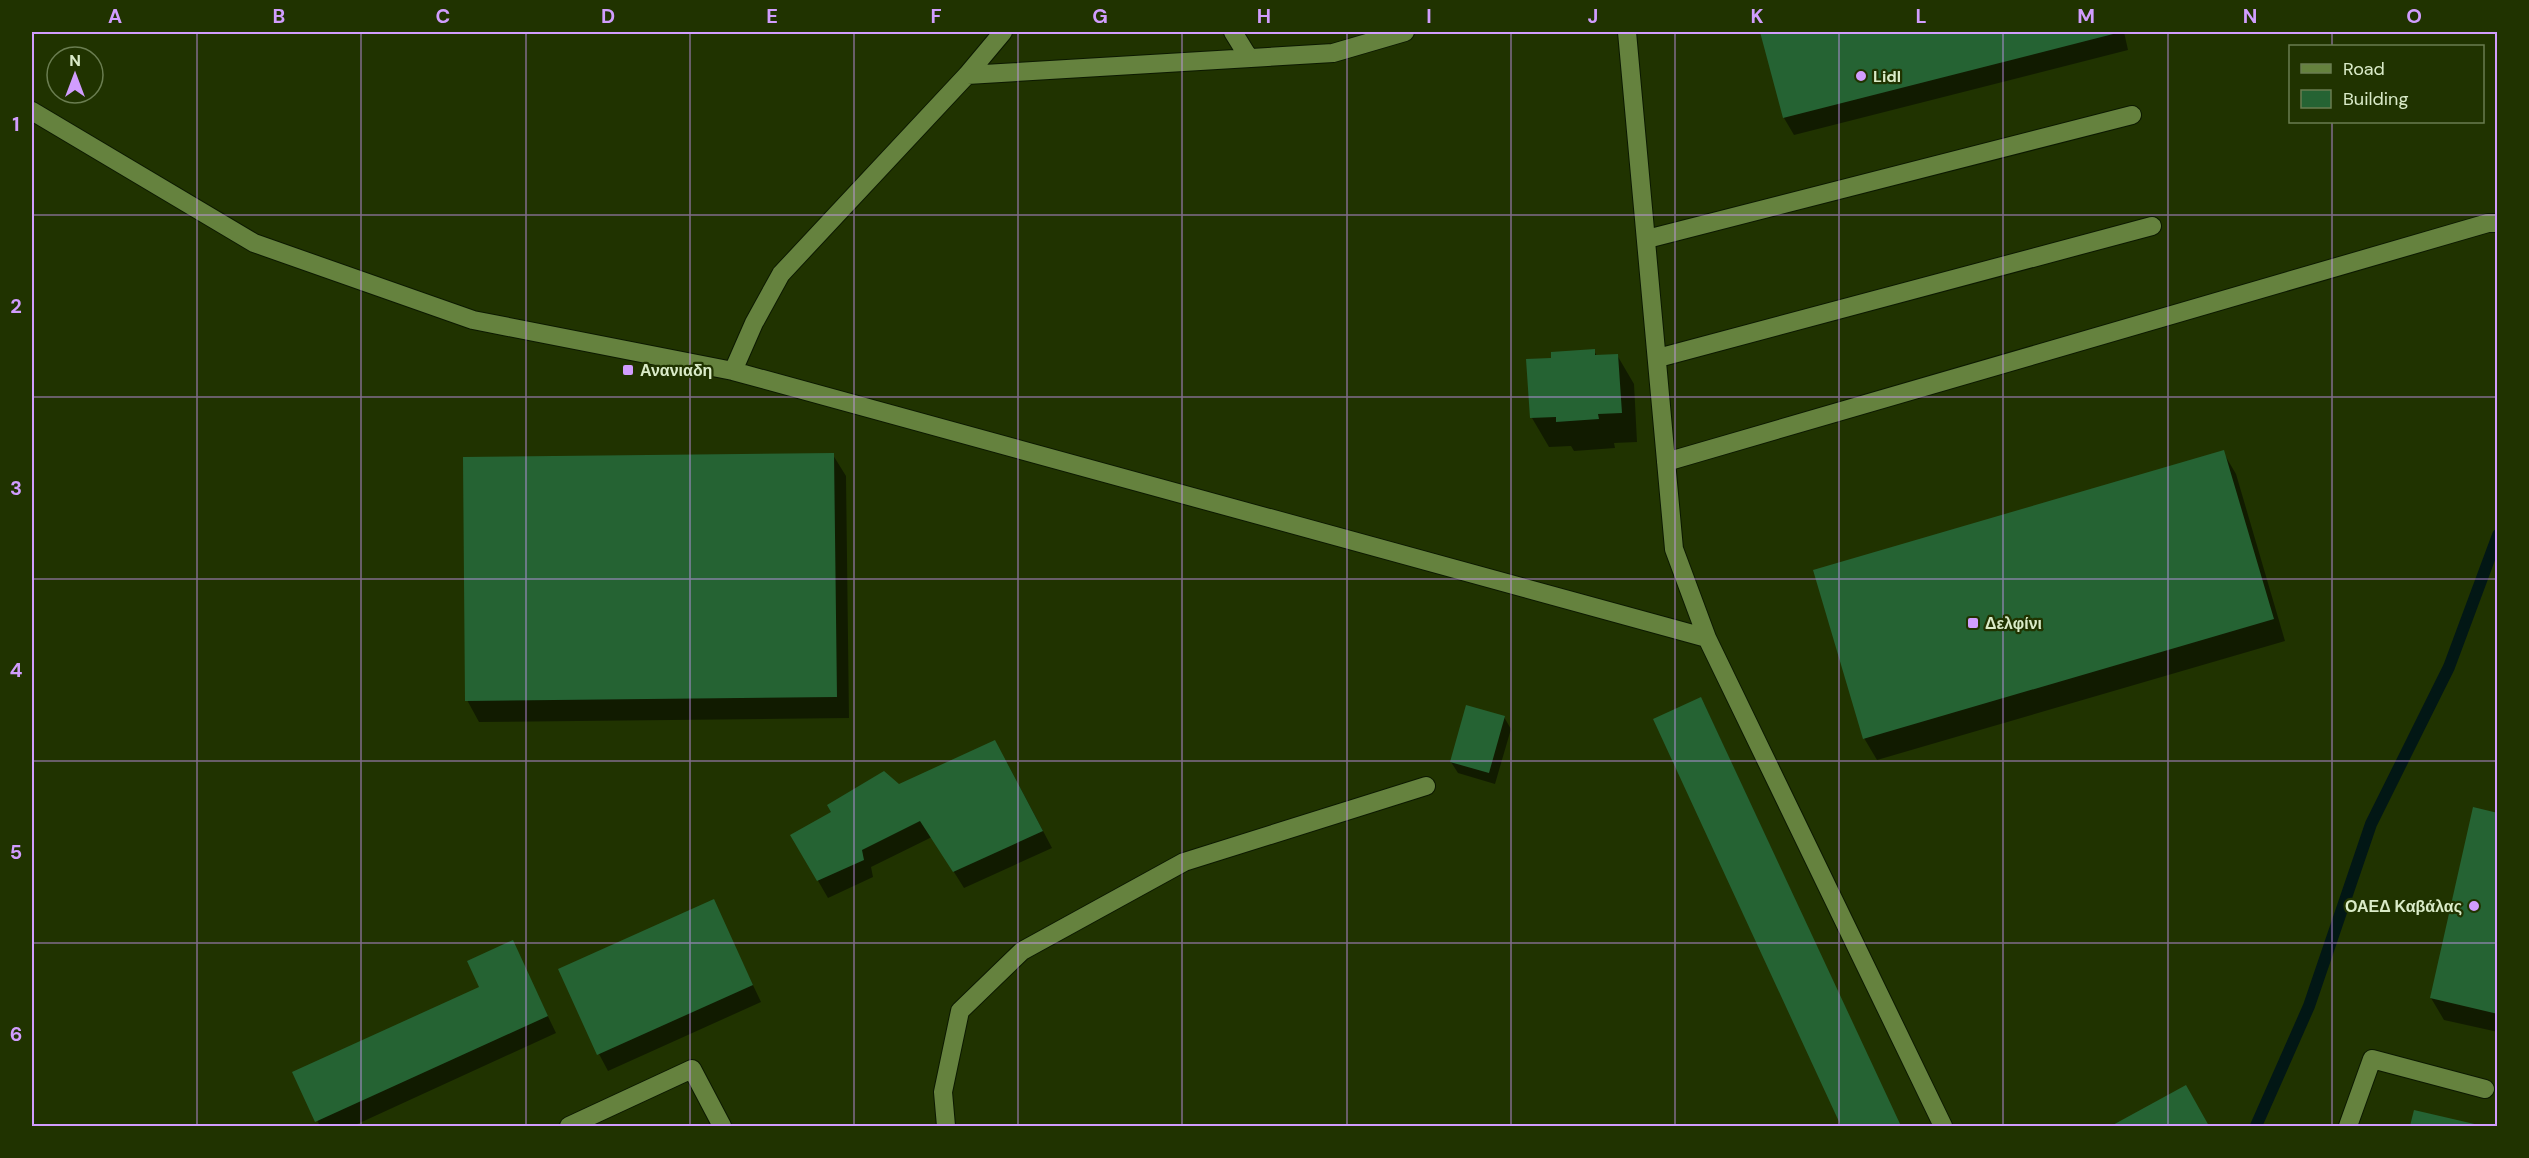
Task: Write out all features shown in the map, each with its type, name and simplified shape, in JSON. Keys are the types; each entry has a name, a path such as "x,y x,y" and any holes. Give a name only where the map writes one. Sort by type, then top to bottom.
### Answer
{"street":[{"path":"733,370 754,323 781,274 967,75 1003,32"},
{"path":"1233,32 1249,58"},
{"path":"967,75 1333,53 1405,32"},
{"path":"1628,32 1674,549 1707,638 1943,1126"},
{"path":"32,111 254,243 473,320 733,370 1707,638"},
{"path":"1647,239 2132,115"},
{"path":"1666,462 2488,223 2498,223"},
{"path":"1658,358 2152,226"},
{"path":"946,1126 943,1092 960,1011 1023,951 1184,862 1426,786"},
{"path":"2348,1126 2372,1059 2485,1089"},
{"path":"569,1126 692,1069 722,1126"}],"building":[{"name":"Lidl","path":"1760,32 2121,32 1783,118"},
{"path":"1595,349 1595,355 1618,354 1622,413 1598,414 1599,419 1556,422 1556,417 1530,418 1526,359 1551,358 1551,352"},
{"path":"2224,450 2274,619 1863,739 1813,570"},
{"path":"834,453 837,697 465,701 463,457"},
{"path":"1701,697 1901,1126 1841,1126 1653,719"},
{"path":"1466,705 1505,716 1489,773 1450,762"},
{"path":"995,740 1043,831 953,872 920,821 862,850 864,860 817,881 790,835 831,812 827,805 884,771 899,784"},
{"name":"ΟΑΕΔ Καβάλας","path":"2473,807 2498,813 2498,1014 2430,998"},
{"path":"714,899 753,985 597,1055 558,969"},
{"path":"513,940 548,1016 315,1122 292,1072 479,987 467,961"},
{"path":"2186,1085 2209,1126 2111,1126"},
{"path":"2414,1110 2483,1126 2410,1126"}],"waterway":[{"path":"2256,1126 2309,1006 2371,824 2449,667 2498,535"}],"place":[{"name":"Lidl","path":"1861,76"},
{"name":"Ανανιαδη","path":"628,370"},
{"name":"Δελφίνι","path":"1973,623"},
{"name":"ΟΑΕΔ Καβάλας","path":"2474,906"}]}
